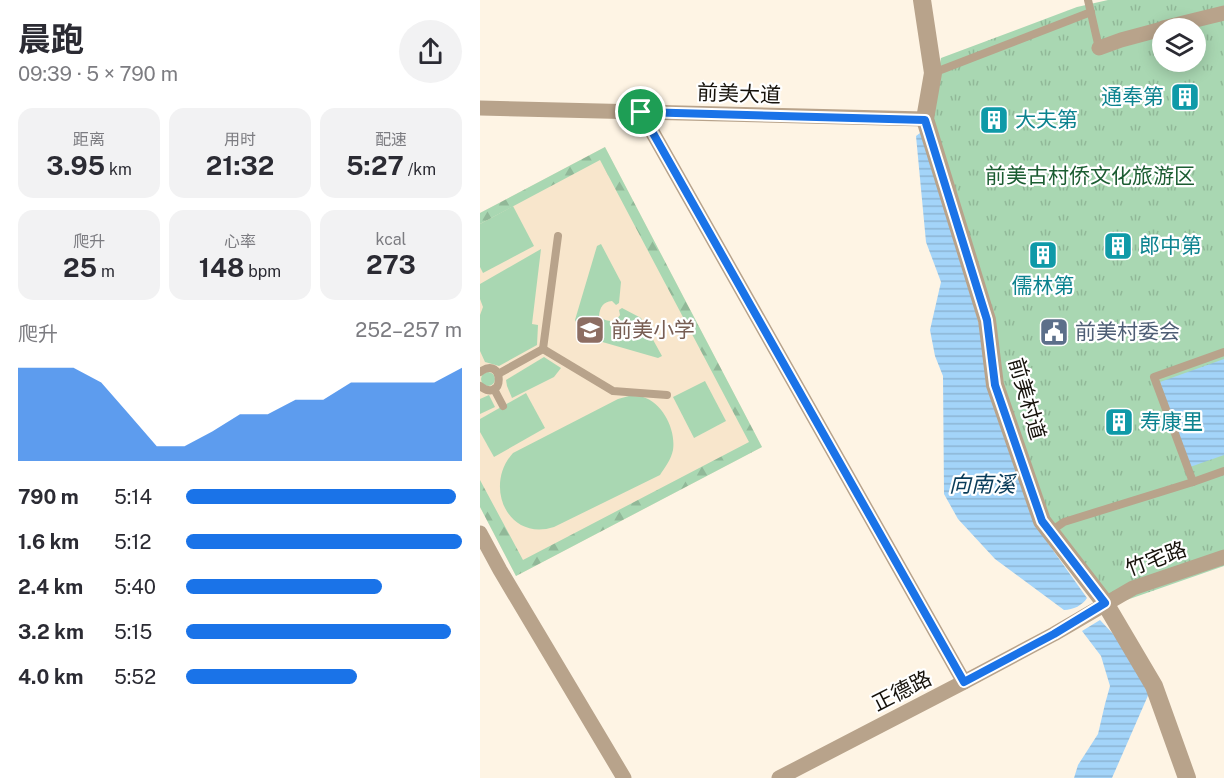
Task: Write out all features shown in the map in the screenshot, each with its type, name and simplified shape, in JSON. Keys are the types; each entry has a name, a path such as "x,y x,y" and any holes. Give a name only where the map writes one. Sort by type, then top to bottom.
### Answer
{"street":[{"name":"前美村道","path":"922,0 933,73 925,120 987,320 995,385 1042,521 1105,603 1154,686 1186,778"},
{"path":"1205,18 1224,13"},
{"path":"1099,48 1152,32"},
{"name":"前美大道","path":"480,108 925,120"},
{"path":"641,112 964,682"},
{"path":"480,533 624,778"},
{"name":"竹宅路","path":"1105,603 1133,588 1224,557"},
{"name":"正德路","path":"779,778 1054,634 1105,603"}],"lane":[{"path":"1088,0 1099,48"},
{"path":"933,73 1091,12"},
{"path":"543,349 558,236"},
{"path":"498,374 543,349"},
{"path":"543,349 613,391 667,395"},
{"path":"1192,483 1154,377 1224,352"},
{"path":"481,368 492,369 498,374 499,381 494,389"},
{"path":"480,386 485,390 494,389"},
{"path":"494,389 503,406"},
{"path":"1050,532 1064,522 1224,471"}],"shaded area":[{"name":"前美小学","path":"605,147 762,447 516,576 480,507 480,213"}],"green space":[{"name":"前美古村侨文化旅游区","path":"1108,0 1224,0 1224,566 1118,603 1087,572 1044,513 1003,385 929,119 941,58 1077,7"},
{"path":"605,147 762,447 516,576 480,507 480,480 523,560 749,442 600,160 480,224 480,213"},
{"path":"513,206 534,246 483,273 480,267 480,224"},
{"path":"601,244 621,282 619,303 616,305 612,301 606,302 599,316 579,327 575,320 597,246"},
{"path":"541,249 532,324 538,325 537,345 499,366 485,362 480,351 480,315 483,307 480,299 480,284"},
{"path":"622,308 641,318 662,356 658,358 585,337 581,329 601,318 614,321 620,315 619,310"},
{"path":"544,357 561,368 554,377 512,398 506,380"},
{"path":"485,372 491,372 495,379 491,386 485,386 481,382 481,376"},
{"path":"705,381 726,421 694,438 673,397"},
{"path":"526,393 545,428 494,457 480,432 480,419"},
{"path":"489,395 495,407 480,414 480,399"},
{"path":"629,396 650,400 667,418 672,434 673,450 660,475 554,527 538,529 524,526 513,519 505,508 500,481 504,466 513,453 618,399"}],"water":[{"name":"向南溪","path":"920,133 924,137 950,220 1035,525 1087,598 1074,608 1064,610 995,559 958,519 944,494 943,376 935,356 930,330 941,282 926,242 916,136"},
{"path":"1224,359 1224,455 1190,467 1160,382"},
{"path":"1100,620 1116,637 1150,691 1112,778 1074,778 1078,765 1098,734 1110,686 1101,656 1082,631"}],"place":[{"name":"通奉第","path":"1185,97"},
{"name":"大夫第","path":"994,120"},
{"name":"郎中第","path":"1118,246"},
{"name":"儒林第","path":"1043,255"},
{"name":"前美小学","path":"590,330"},
{"name":"前美村委会","path":"1054,332"},
{"name":"寿康里","path":"1119,422"}],"route":[{"path":"641,112 925,120 987,320 995,385 1042,521 1105,603 1054,634 964,682 641,112"}]}
